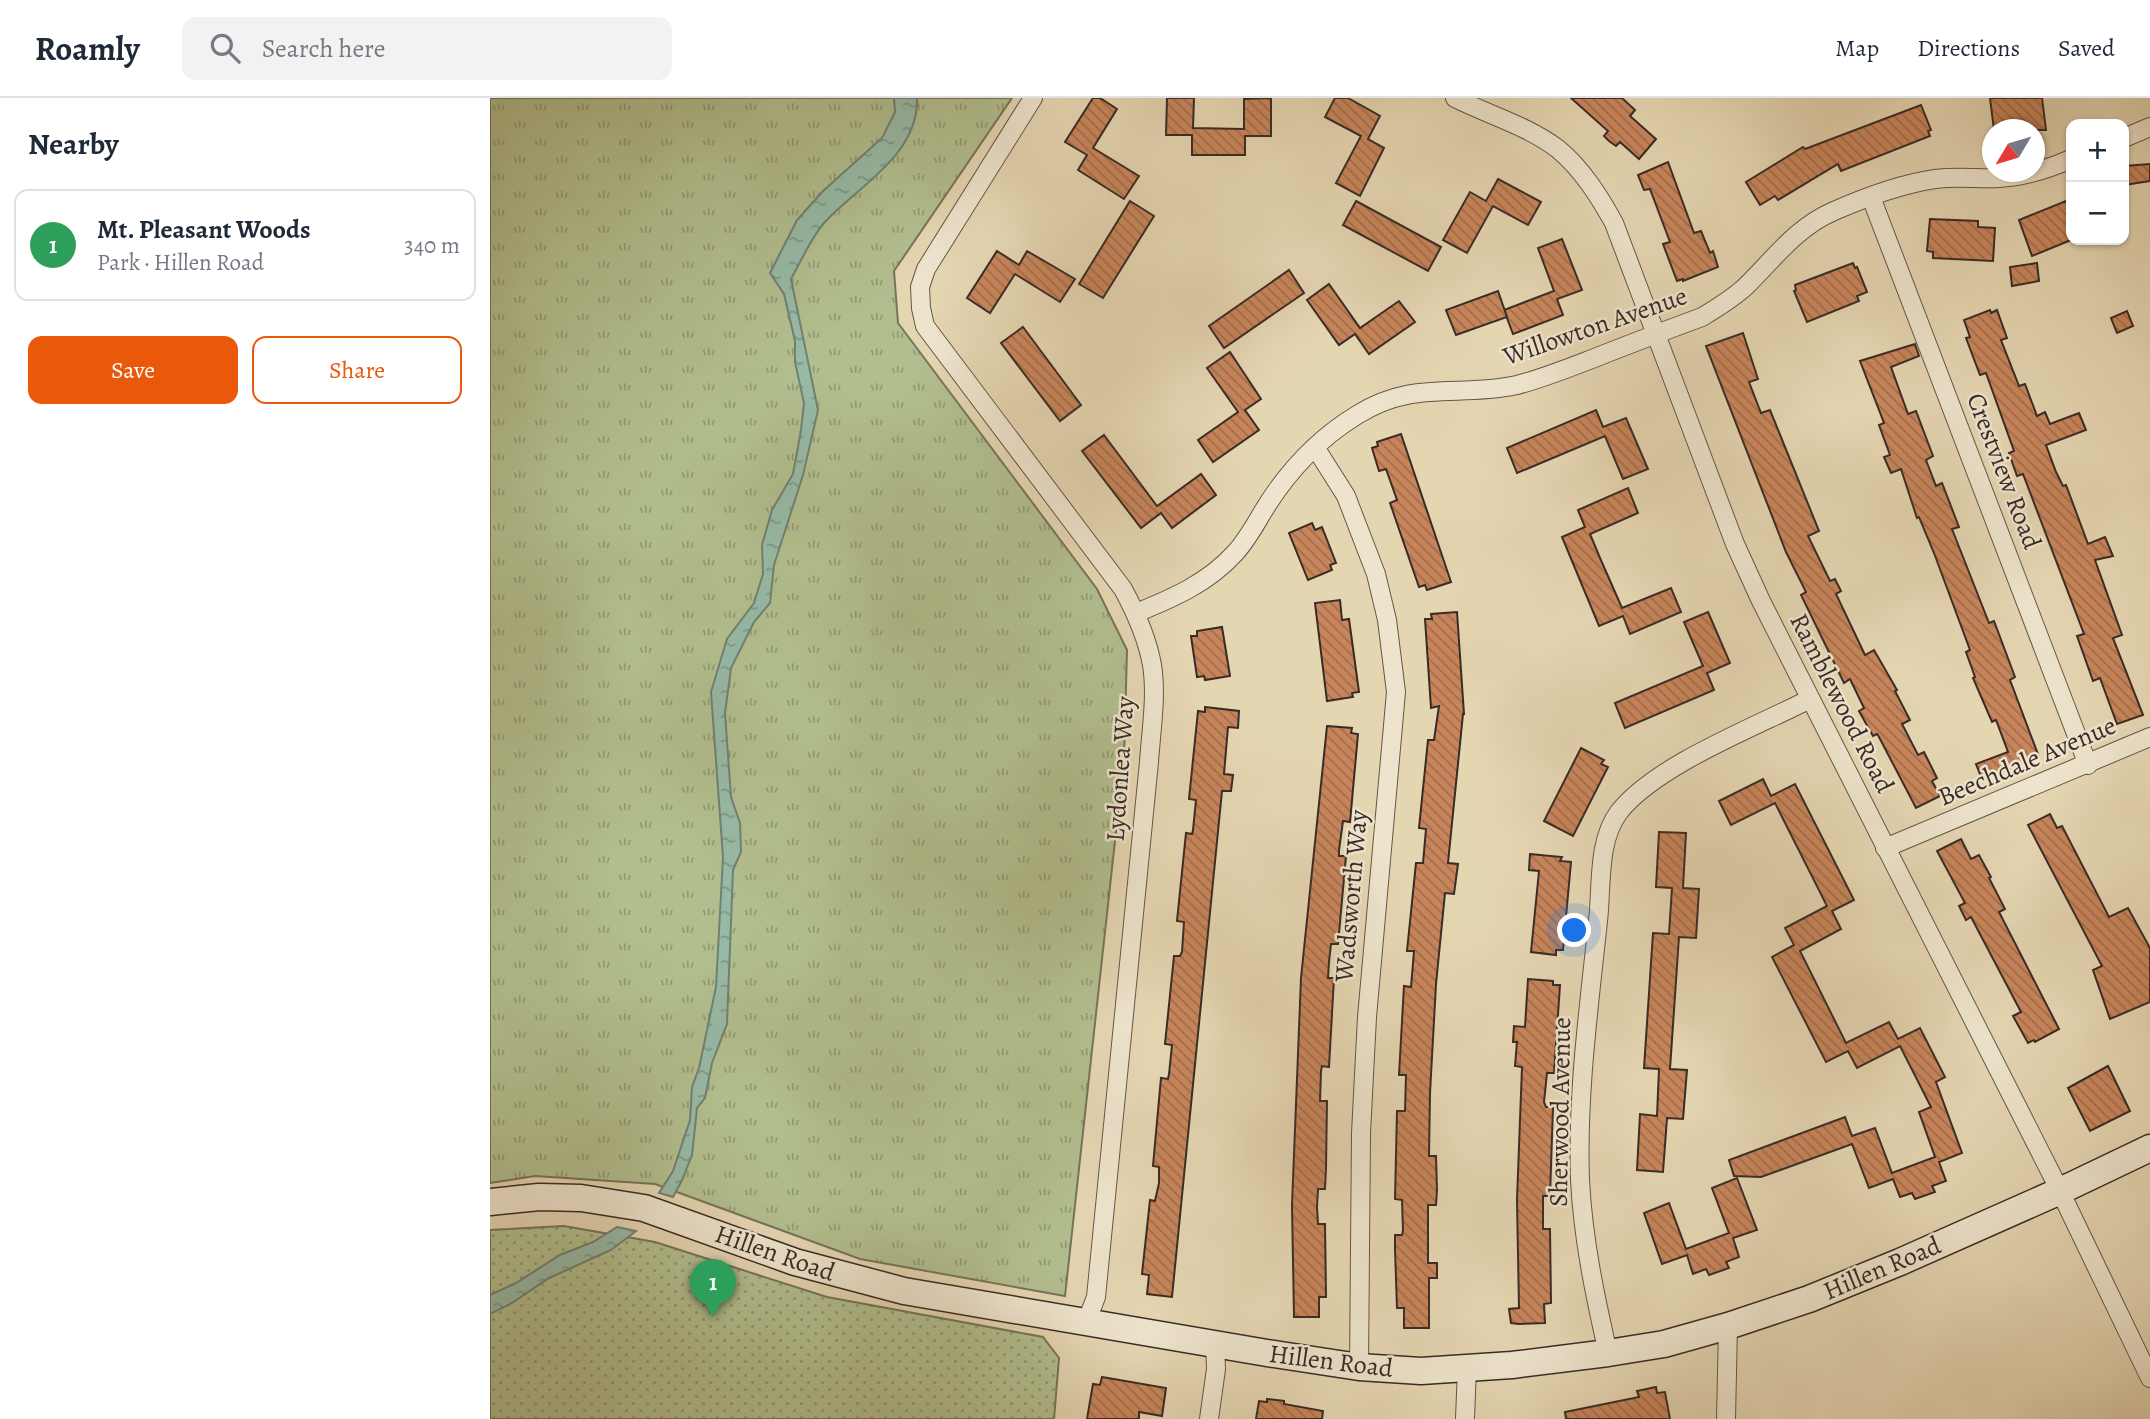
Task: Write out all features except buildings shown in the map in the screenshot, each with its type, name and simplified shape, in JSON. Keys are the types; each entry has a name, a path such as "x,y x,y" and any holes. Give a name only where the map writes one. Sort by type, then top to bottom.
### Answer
{"street":[{"name":"Lydonlea Way","path":"1033,98 926,269 920,287 925,326 1123,589 1136,614 1152,666 1149,762 1096,1297 1086,1323"},
{"name":"Ramblewood Road","path":"1455,98 1556,148 1574,164 1598,195 1614,223 1735,544 1810,699 2060,1191 2150,1378"},
{"path":"2129,136 2150,127"},
{"name":"Willowton Avenue","path":"1136,614 1204,581 1226,563 1238,550 1285,478 1339,426 1359,414 1393,398 1438,390 1514,385 1545,377 1702,317 1725,304 1745,287 1801,230 1835,211 1871,197 1908,184 1938,179 2012,177 2034,173 2066,161"},
{"name":"Crestview Road","path":"1871,197 2088,765"},
{"name":"Wadsworth Way","path":"1315,447 1346,496 1376,574 1387,620 1396,692 1371,955 1364,1068 1359,1367"},
{"name":"Sherwood Avenue","path":"1608,1353 1591,1278 1580,1175 1582,1075 1605,850 1610,829 1624,808 1657,778 1810,699"},
{"name":"Beechdale Avenue","path":"1885,848 2150,737"},
{"name":"Hillen Road","path":"490,1202 581,1198 644,1208 795,1262 904,1291 1359,1367 1421,1371 1540,1362 1608,1353 1664,1344 1728,1326 1808,1299 1900,1262 2060,1191 2150,1147"},
{"path":"1726,1419 1728,1326"},
{"path":"1209,1419 1216,1369 1215,1344"},
{"path":"1465,1419 1467,1368"}],"green space":[{"path":"490,98 1012,98 894,271 898,323 1097,589 1127,650 1124,759 1065,1296 860,1259 655,1184 535,1176 490,1183"},
{"path":"564,1226 655,1242 827,1297 1043,1337 1059,1358 1054,1419 490,1419 490,1230"}],"water":[{"path":"894,98 917,98 915,118 908,136 884,168 824,223 791,279 818,410 803,475 774,565 770,603 754,622 731,668 725,713 731,797 740,823 741,852 733,870 727,1024 712,1063 705,1098 697,1108 692,1155 673,1197 659,1193 673,1171 690,1120 692,1087 699,1068 716,987 723,857 711,692 727,639 754,603 763,574 762,545 772,510 793,474 804,403 795,362 795,341 784,294 770,273 797,220 823,191 882,138 895,112"},
{"path":"617,1227 636,1231 611,1250 549,1278 490,1314 490,1295 516,1283 560,1255 593,1242"}],"place":[{"name":"Mt. Pleasant Woods","path":"713,1317"}]}
